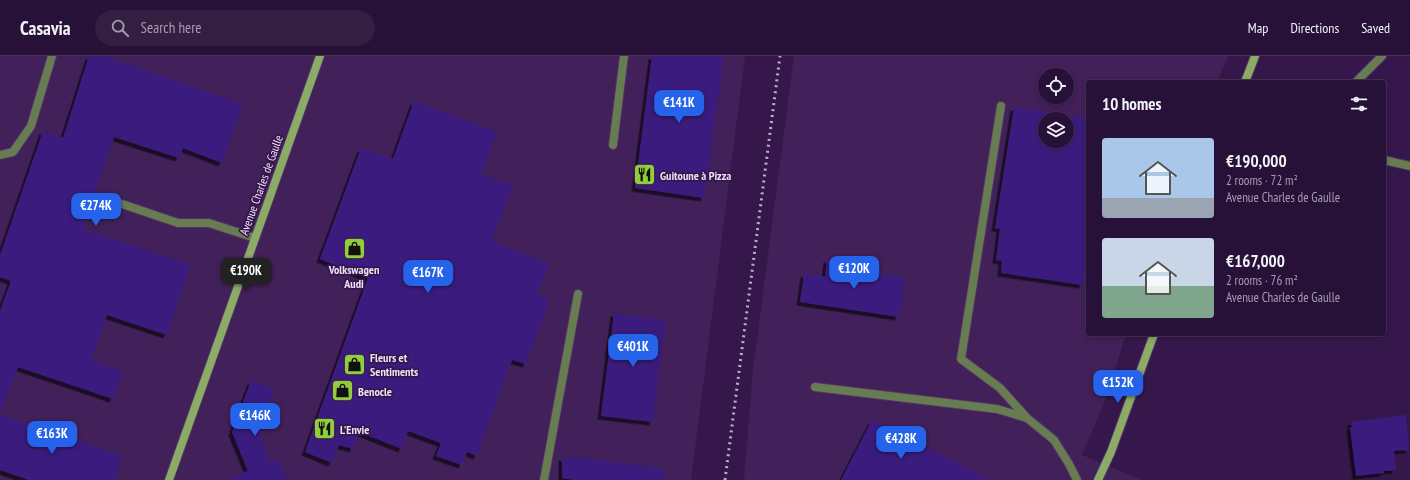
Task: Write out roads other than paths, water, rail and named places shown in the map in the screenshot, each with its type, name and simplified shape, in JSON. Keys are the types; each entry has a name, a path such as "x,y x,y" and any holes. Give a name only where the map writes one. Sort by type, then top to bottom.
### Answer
{"main road":[{"name":"Avenue Charles de Gaulle","path":"169,480 320,56"},
{"path":"1246,80 1255,56"},
{"path":"1098,480 1111,452 1153,336"}],"lane":[{"path":"0,155 13,152 31,126 52,56"},
{"path":"613,145 624,56"},
{"path":"1358,80 1382,56"},
{"path":"1001,106 961,360 1000,388 1027,418 1054,440 1077,480"},
{"path":"1386,160 1410,166"},
{"path":"122,204 178,223 209,223 255,238"},
{"path":"544,480 578,294"},
{"path":"815,387 997,409 1027,418"}],"railway":[{"path":"725,480 780,56"}],"place":[{"name":"Guitoune à Pizza","path":"644,175"},
{"name":"Volkswagen Audi","path":"354,248"},
{"name":"Fleurs et Sentiments","path":"354,364"},
{"name":"Benocle","path":"343,391"},
{"name":"L'Envie","path":"324,429"}]}
